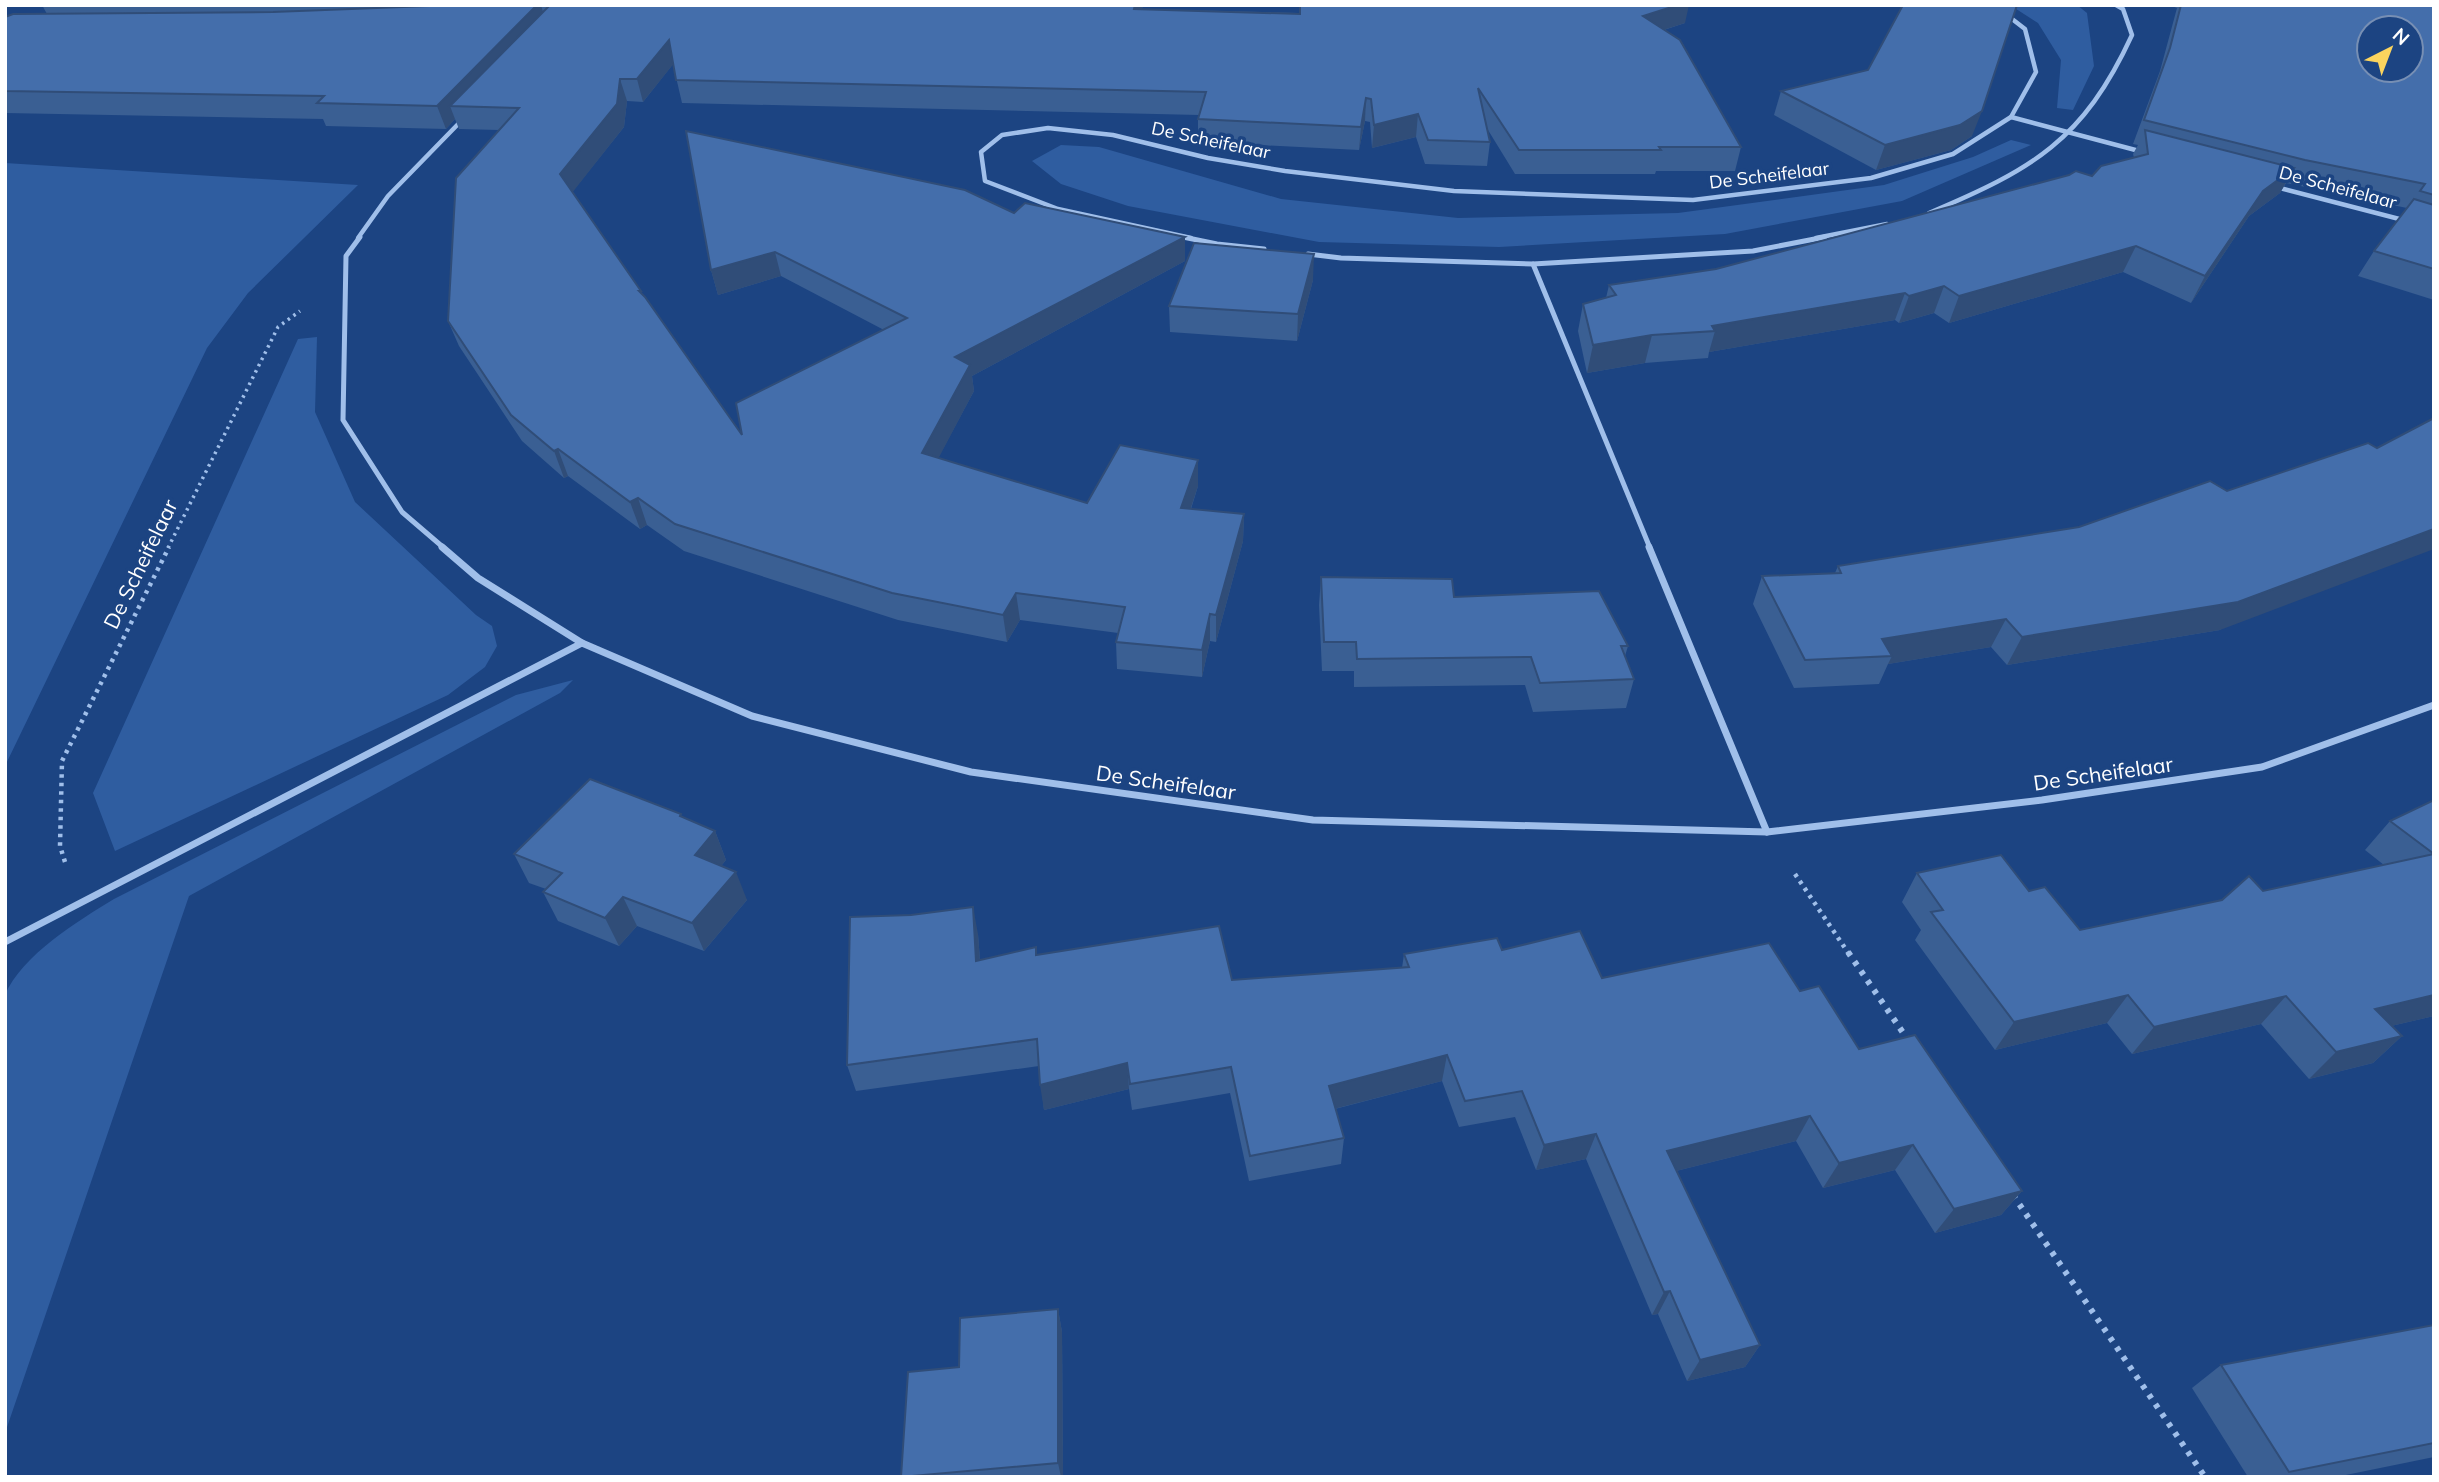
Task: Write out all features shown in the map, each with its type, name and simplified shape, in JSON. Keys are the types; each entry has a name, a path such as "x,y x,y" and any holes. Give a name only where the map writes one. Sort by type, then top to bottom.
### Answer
{"street":[{"name":"De Scheifelaar","path":"1272,250 1217,244 1058,209 985,181 981,152 1002,135 1048,128 1113,135 1208,158 1285,171 1454,191 1693,200 1871,178 1954,155 2011,117 2036,72 2025,29 1994,5"},
{"path":"1921,217 2010,177 2071,133 2117,69 2132,35 2123,9 2116,5"},
{"name":"De Scheifelaar","path":"472,110 387,196 346,256 343,420 402,512 478,578 582,643 752,716 971,772 1313,820 1767,832 2042,800 2262,767 2434,705"},
{"path":"2011,117 2152,154"},
{"name":"De Scheifelaar","path":"2273,186 2420,225"},
{"path":"1300,253 1341,258 1533,264 1753,251 1895,222"},
{"path":"1533,264 1767,832"},
{"path":"5,942 582,643"}],"path":[{"name":"De Scheifelaar","path":"78,903 60,846 62,761 278,327 344,279"},
{"path":"1767,832 1916,1051"},
{"path":"2010,1189 2206,1477"}],"shaded area":[{"path":"2010,5 2077,5 2087,13 2094,66 2073,110 2057,108 2061,60 2038,23"},
{"path":"2011,140 2031,145 1902,201 1725,234 1499,247 1319,242 1128,206 1061,184 1032,161 1061,145 1099,147 1281,199 1458,218 1678,213 1884,185 1973,157"},
{"path":"5,163 358,185 248,293 207,348 5,766"},
{"path":"317,337 315,412 355,502 476,615 492,626 497,646 485,667 448,695 115,851 93,793 298,339"},
{"path":"573,680 560,693 189,896 5,1433 5,995 13,980 52,940 114,899 516,695"}],"building":[{"path":"455,5 537,5 437,106 317,103 324,96 5,91 5,17 13,14 273,12"},
{"path":"550,5 1135,5 1134,9 1300,14 1300,5 1678,5 1643,16 1680,40 1741,147 1519,150 1478,88 1490,142 1428,140 1418,114 1374,125 1371,99 1366,98 1361,127 1198,119 1206,92 676,80 669,40 637,79 620,79 617,104 560,174 639,291 742,435 736,403 907,318 775,252 711,270 686,131 965,190 1014,213 1025,203 1185,237 955,357 970,365 922,453 1087,503 1120,445 1198,460 1181,508 1244,514 1216,615 1210,614 1202,650 1116,642 1125,607 1016,593 1003,615 892,593 675,524 638,498 630,502 558,449 554,451 511,415 448,321 456,178 519,108 450,106"},
{"path":"1903,5 2017,5 1982,111 1960,125 1885,145 1781,91 1868,70"},
{"path":"2181,5 2434,5 2434,195 2420,191 2425,184 2305,160 2144,120 2170,48"},
{"path":"2145,130 2294,168 2263,191 2205,276 2136,246 1959,296 1944,286 1909,296 1905,293 1712,326 1715,331 1652,335 1593,345 1583,304 1616,295 1609,285 1716,269 2076,171 2092,176 2101,166 2148,154"},
{"path":"2414,199 2434,205 2434,269 2374,251"},
{"path":"1194,243 1314,254 1298,314 1169,306"},
{"path":"2434,418 2434,529 2238,602 2022,637 2006,619 1882,639 1892,656 1805,660 1762,576 1841,573 1838,566 2079,527 2210,481 2227,491 2368,443 2377,448"},
{"path":"1321,577 1452,579 1454,597 1599,591 1628,646 1621,646 1634,679 1540,683 1531,657 1357,659 1356,642 1324,642"},
{"path":"590,779 681,814 680,816 715,831 695,855 736,872 692,923 623,897 605,918 543,892 562,873 514,854"},
{"path":"2434,800 2434,854 2390,821"},
{"path":"2434,854 2434,995 2375,1009 2402,1036 2336,1052 2286,996 2154,1027 2128,995 2014,1022 1931,912 1943,910 1917,873 2001,855 2029,891 2045,887 2080,930 2222,900 2249,876 2263,891"},
{"path":"973,907 976,961 1036,947 1036,955 1219,926 1232,980 1409,967 1404,954 1497,938 1502,950 1580,931 1602,978 1769,943 1800,991 1819,986 1859,1049 1915,1035 2022,1191 1954,1209 1913,1145 1839,1163 1810,1116 1667,1151 1760,1345 1700,1360 1670,1291 1664,1292 1596,1134 1544,1145 1522,1091 1465,1101 1447,1055 1329,1086 1344,1138 1250,1156 1231,1067 1130,1084 1127,1063 1040,1085 1037,1039 847,1065 850,917 911,915"},
{"path":"1058,1309 1058,1463 901,1477 908,1372 959,1367 960,1318"},
{"path":"2434,1325 2434,1443 2289,1472 2221,1365"}]}
